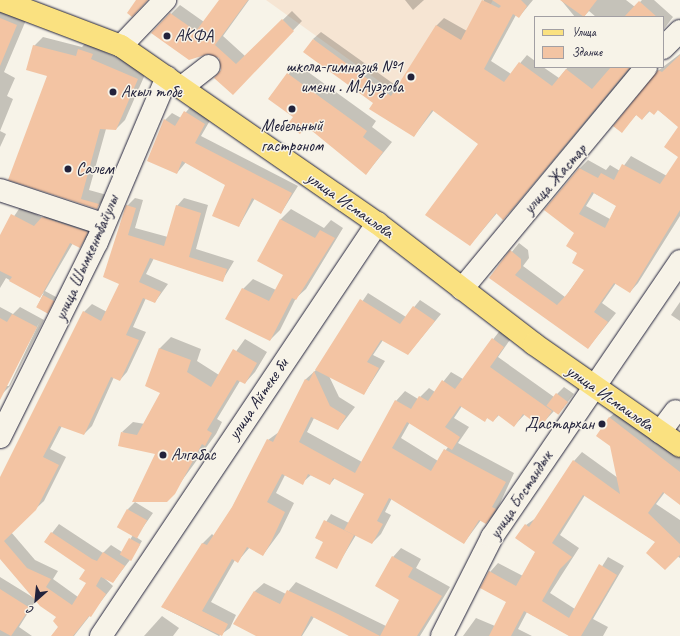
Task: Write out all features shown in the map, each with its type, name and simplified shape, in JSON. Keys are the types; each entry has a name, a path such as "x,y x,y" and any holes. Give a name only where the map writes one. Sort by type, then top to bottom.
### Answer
{"main road":[{"name":"улица Исмаилова","path":"0,0 121,46 377,223 462,289 592,386 680,446"}],"street":[{"path":"121,46 165,0"},
{"path":"664,47 680,31"},
{"path":"175,82 209,66"},
{"name":"улица Жастар","path":"462,289 645,68"},
{"name":"улица Шымкентбайулы","path":"0,437 75,288 103,224 175,82"},
{"path":"0,190 103,224"},
{"name":"улица Айтеке би","path":"100,636 377,223"},
{"name":"улица Бостандык","path":"442,636 492,537 592,386 680,261"},
{"path":"660,432 676,411"}],"shaded area":[{"name":"школа-гимназия №1 имени . М.Ауэзова","path":"266,0 493,0 472,41 425,114"}],"building":[{"path":"136,0 148,0 132,17 127,13"},
{"path":"219,0 248,0 215,45 236,64 282,19 294,31 233,95 214,78 221,70 219,58 208,54 189,60 151,33 170,13 196,31"},
{"path":"482,0 499,8 501,6 492,0 521,0 527,6 519,18 513,14 484,69 504,82 519,62 552,86 566,69 592,89 610,68 629,68 503,220 496,213 470,246 425,215 478,144 432,110 414,137 369,109 373,103 303,52 313,39 391,96 436,25 461,40"},
{"path":"560,0 597,0 585,16"},
{"path":"639,1 656,16 625,16"},
{"path":"0,18 17,25 0,66"},
{"path":"33,45 76,56 78,49 93,54 91,59 138,79 116,130 100,129 81,199 99,204 97,209 8,180 47,76 26,70"},
{"path":"680,55 680,210 630,293 614,283 594,312 608,322 588,349 489,278 510,250 521,259 521,268 515,275 557,305 568,293 584,270 572,263 577,253 566,246 574,233 544,210 579,168 598,178 601,173 614,180 622,164 660,184 678,157 664,147 678,127 658,110 654,115 649,111 642,120 636,115 622,133 613,126 658,70 662,72","holes":["592,192 616,206 605,228 579,214"]},
{"path":"287,73 367,131 363,137 383,152 366,175 306,126 300,134 287,125 293,117 268,99"},
{"path":"184,111 205,124 195,143 292,193 281,214 252,198 239,227 212,216 225,185 182,161 177,174 147,161 164,119 175,126"},
{"path":"126,205 136,208 128,235 164,246 176,205 201,213 189,257 227,269 223,282 150,258 139,282 161,292 155,303 143,298 126,335 139,340 120,381 111,377 84,435 59,426 43,457 59,465 36,510 4,541 27,568 51,579 46,587 72,605 86,583 79,579 85,570 44,542 51,532 92,559 97,561 103,552 125,566 113,583 101,577 96,586 106,594 91,617 89,616 73,636 51,636 58,627 53,621 56,617 40,606 0,559 0,477 83,311 101,321 119,284 103,277"},
{"path":"11,214 34,226 42,217 88,232 80,248 70,243 40,298 9,281 12,277 0,271 0,235"},
{"path":"280,219 315,238 320,230 335,238 296,300 292,298 270,341 225,319 242,288 269,301 283,275 257,261"},
{"path":"43,295 54,301 48,314 36,307"},
{"path":"360,299 400,324 413,306 435,321 408,355 381,340 367,362 379,368 364,395 315,370"},
{"path":"12,314 37,327 0,400 0,318 7,322"},
{"path":"492,338 504,347 490,367 552,411 541,427 523,414 514,427 498,415 493,422 487,418 485,422 460,406 445,427 460,437 452,450 407,422 392,448 431,471 444,449 506,482 492,507 496,509 486,524 479,520 464,544 389,498 377,521 383,524 372,544 344,530 364,494 333,478 330,485 308,474 303,485 282,474 267,502 285,512 263,556 247,547 238,563 232,559 202,611 228,624 222,636 161,607 202,543 207,545 232,507 267,439 273,442 305,379 309,381 314,371 330,406 346,416 338,430 311,417 299,442 355,473 395,400 411,409 419,396 428,401 442,380 455,389"},
{"path":"159,348 191,360 187,372 211,387 233,349 257,363 245,384 237,380 207,430 212,433 205,446 202,444 175,494 167,502 132,502 155,454 118,446 121,432 137,435 160,393 145,386"},
{"path":"556,393 568,402 558,415 546,406"},
{"path":"609,417 680,472 680,505 663,492 648,513 680,544 680,555 665,570 646,553 655,542 583,495 552,543 572,557 560,569 542,601 569,618 599,564 617,575 581,636 569,636 524,611 511,636 489,636 506,602 480,588 489,571 516,586 535,552 515,538 525,524 529,527 573,460 620,494 610,446 596,436"},
{"path":"127,509 147,520 137,539 117,527"},
{"path":"324,520 354,535 337,569 315,558 323,542 315,538"},
{"path":"129,538 140,544 131,561 120,555"},
{"path":"392,556 413,568 408,577 442,596 417,636 380,636 399,600 375,586"},
{"path":"0,589 30,608 11,636 0,630"},
{"path":"287,590 380,636 349,636 311,616 301,636 256,636 233,624 254,591 280,604"}],"place":[{"name":"АКФА","path":"167,36"},
{"name":"школа-гимназия №1 имени . М.Ауэзова","path":"411,77"},
{"name":"Акыл тобе","path":"113,92"},
{"name":"Мебельный гастроном","path":"292,109"},
{"name":"Салем","path":"68,169"},
{"name":"Дастархан","path":"602,424"},
{"name":"Алгабас","path":"163,455"}]}
